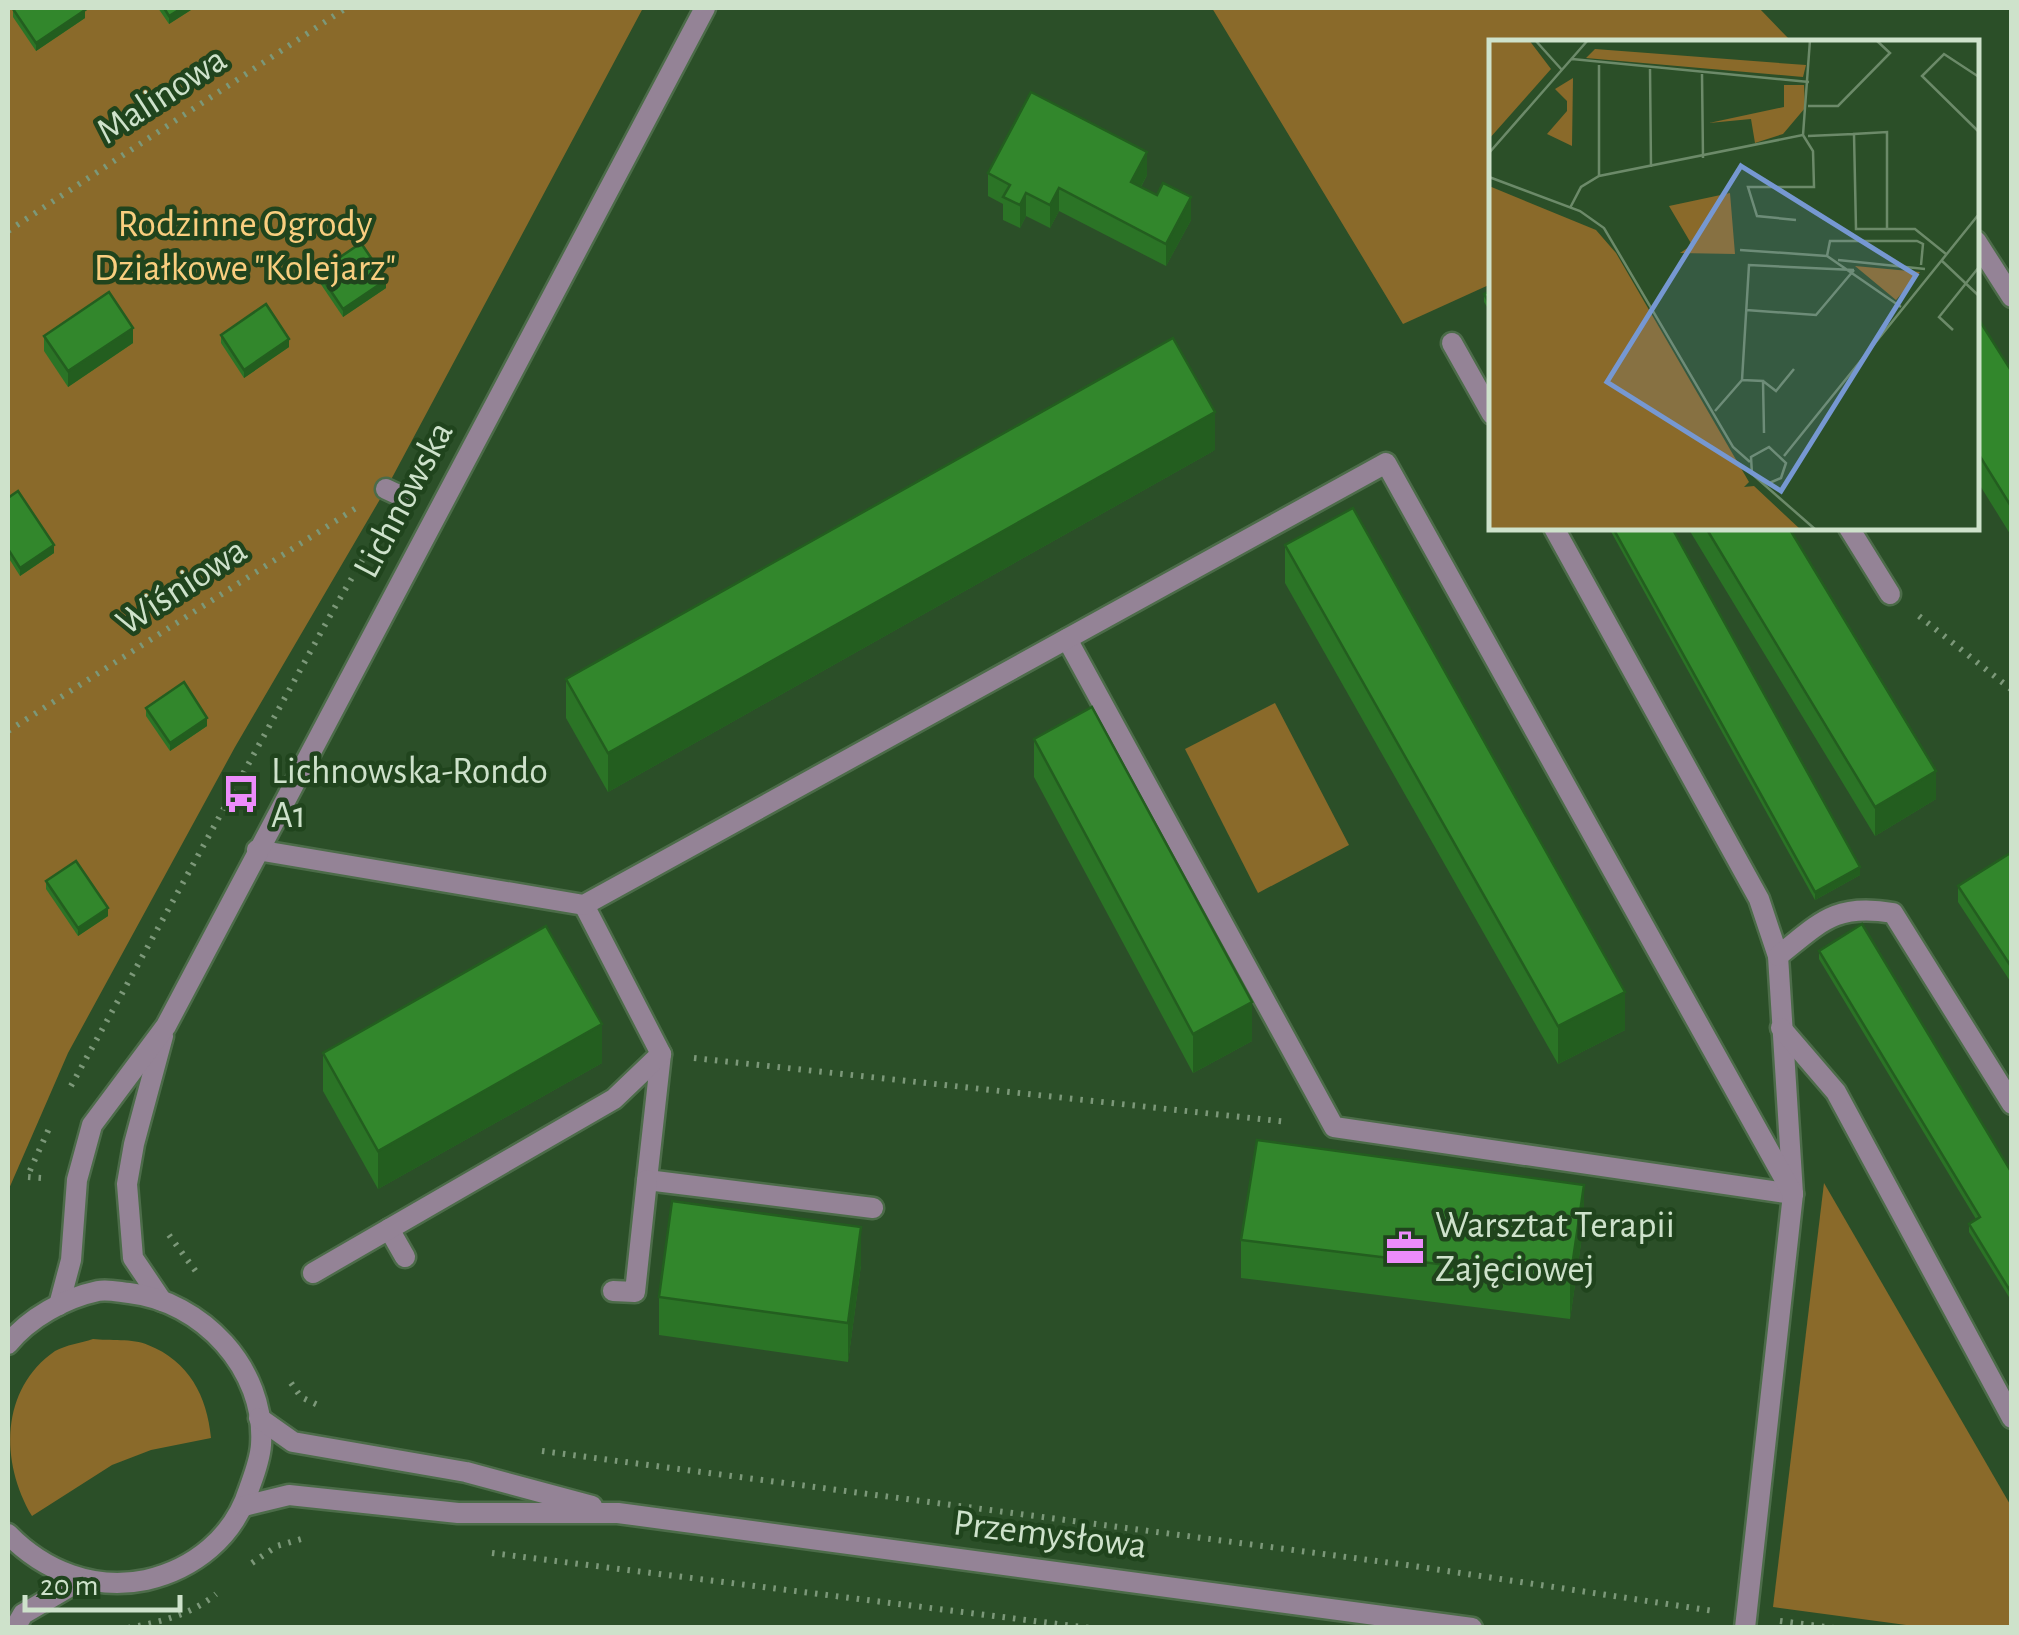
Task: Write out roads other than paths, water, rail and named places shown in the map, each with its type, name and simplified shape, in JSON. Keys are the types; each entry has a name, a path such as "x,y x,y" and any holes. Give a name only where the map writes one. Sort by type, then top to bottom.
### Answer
{"street":[{"name":"Lichnowska","path":"58,1305 71,1260 77,1180 92,1125 166,1026 706,8"},
{"path":"1979,247 2012,297"},
{"path":"1452,343 1489,409"},
{"path":"257,850 584,904 1386,464 1793,1194"},
{"path":"1555,530 1759,900 1778,956 1793,1194 1746,1622"},
{"path":"1850,530 1890,594"},
{"path":"1067,639 1334,1127 1793,1194"},
{"path":"584,904 661,1054 634,1292 613,1291"},
{"path":"1778,956 1828,917 1863,908 1894,913 2012,1104"},
{"name":"Lichnowska","path":"162,1301 132,1258 127,1184 166,1026"},
{"path":"1781,1028 1836,1092 2012,1418"},
{"path":"313,1273 614,1099 661,1054"},
{"path":"648,1180 873,1208"},
{"path":"389,1228 405,1256"},
{"path":"8,1344 18,1331 58,1305 102,1290 142,1294 182,1308 215,1333 242,1366 258,1404 261,1445 244,1506 234,1524 205,1554 167,1575 126,1584 81,1580 44,1564 8,1534"},
{"name":"Przemysłowa","path":"260,1418 292,1442 466,1472 618,1514"},
{"name":"Przemysłowa","path":"244,1506 289,1495 458,1512 618,1514 1472,1628"},
{"path":"16,1628 22,1614 81,1580"}],"place":[{"name":"Lichnowska-Rondo A1","path":"241,794"},
{"name":"Warsztat Terapii Zajęciowej","path":"1405,1248"}],"park label":[{"name":"Rodzinne Ogrody Działkowe \"Kolejarz\"","path":"245,247"}]}
